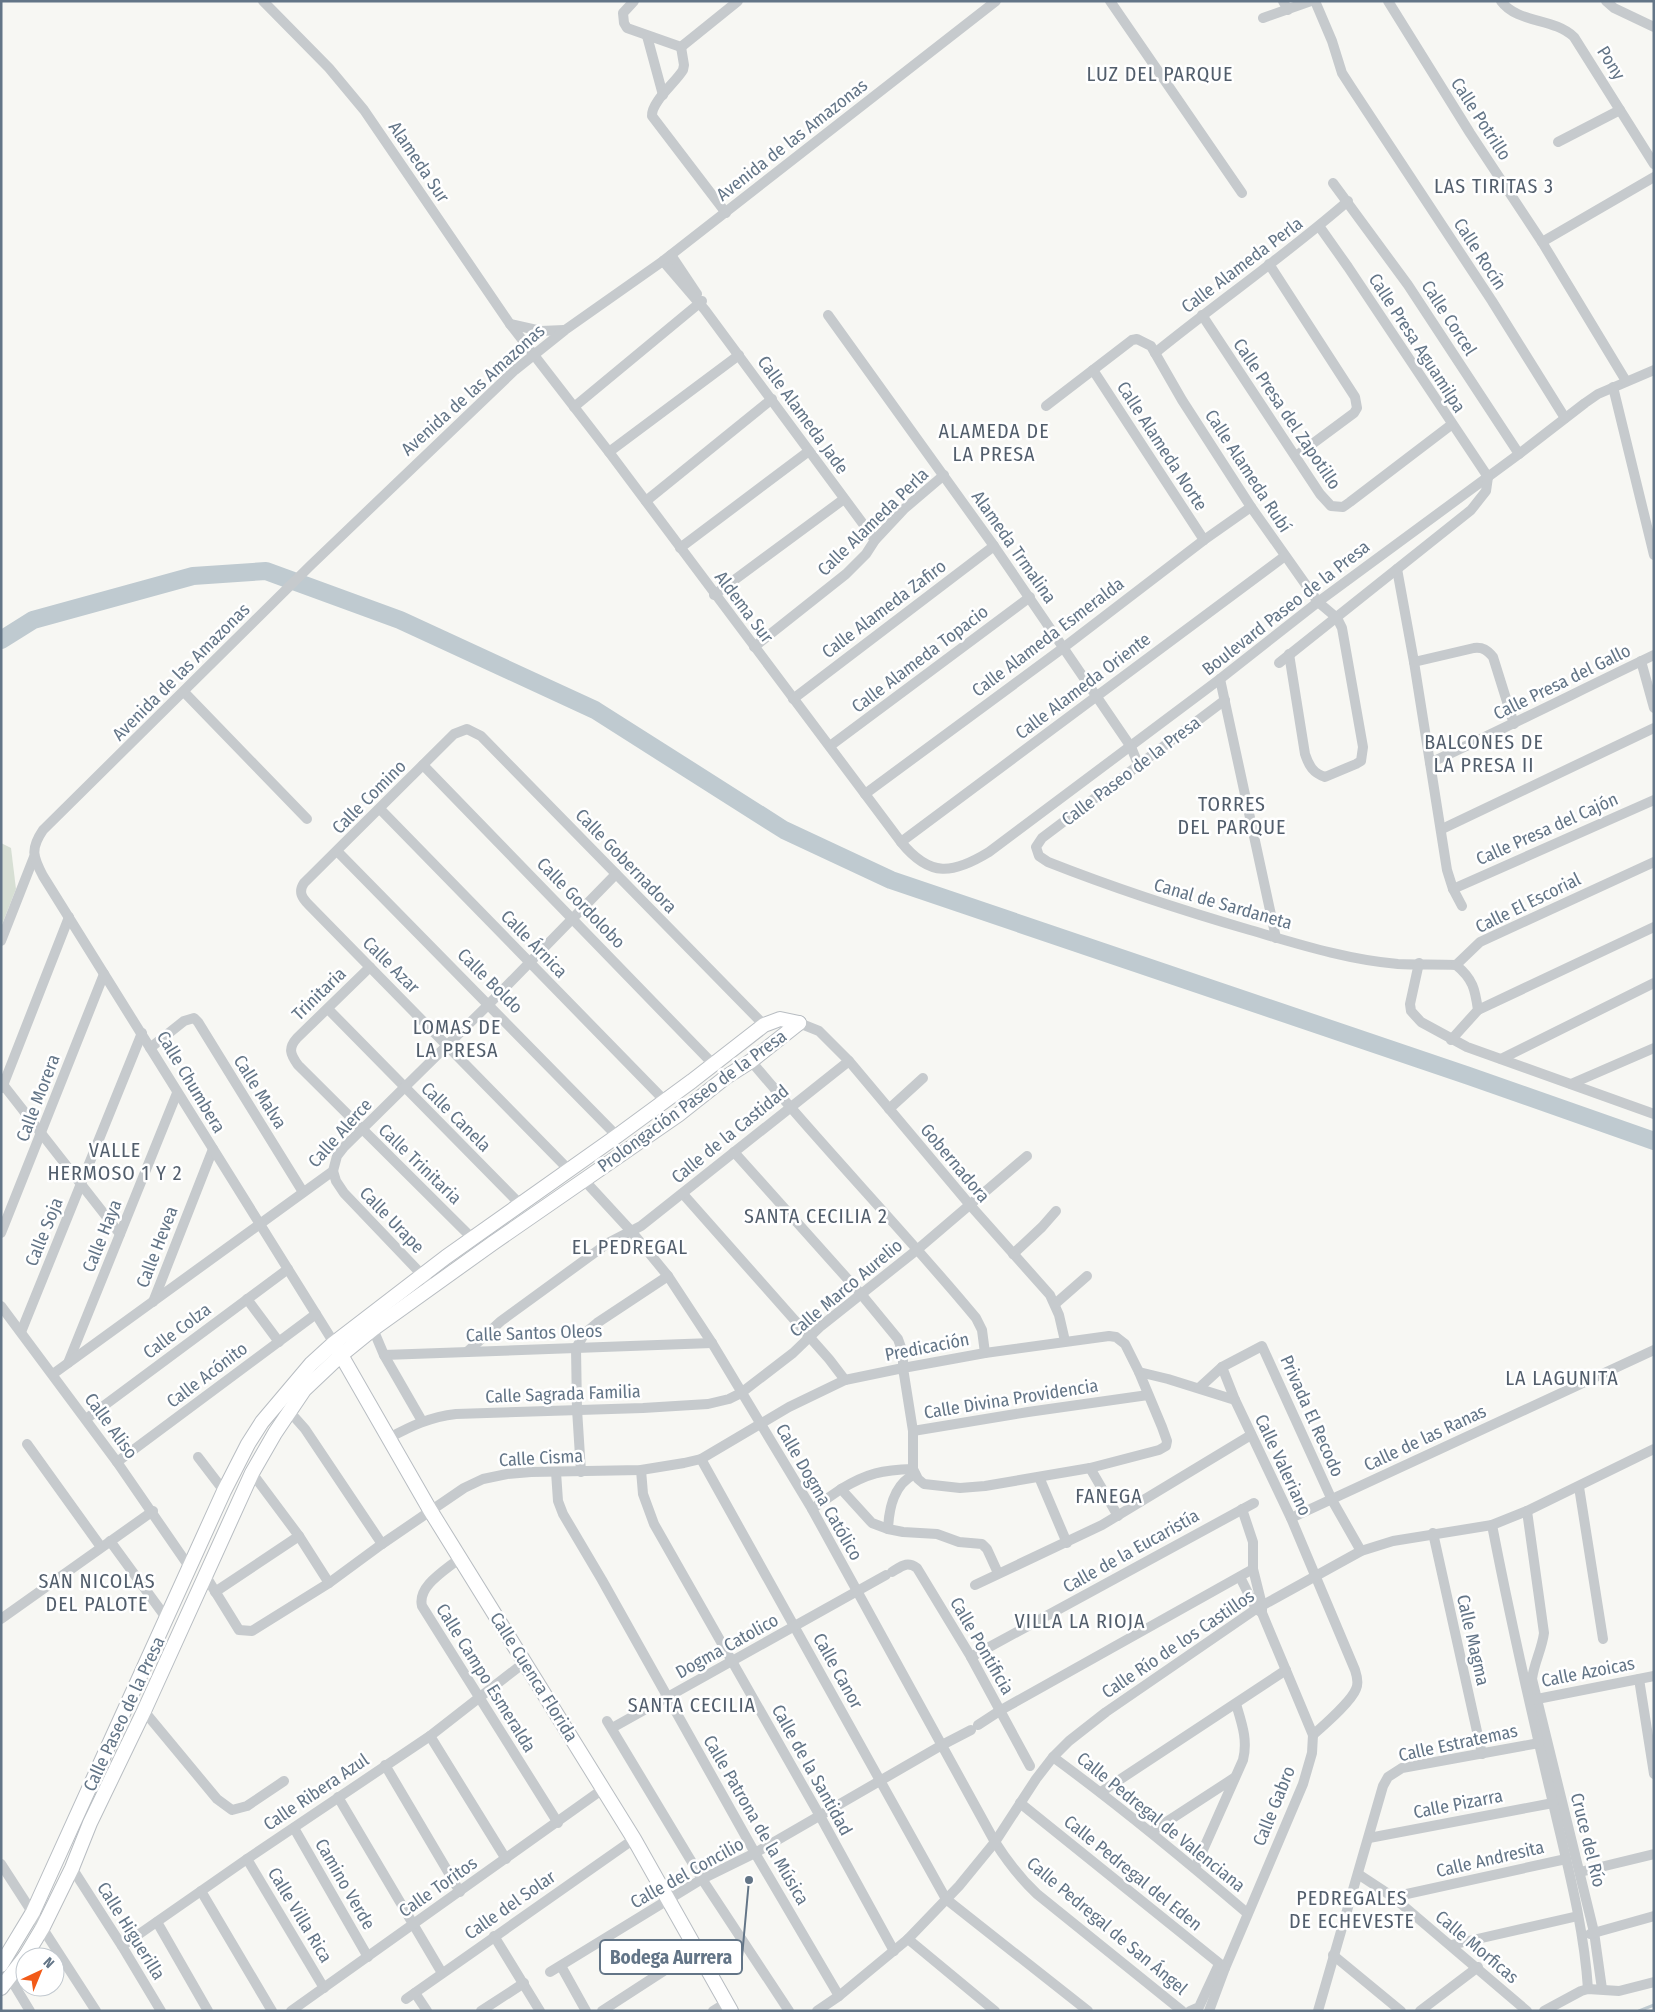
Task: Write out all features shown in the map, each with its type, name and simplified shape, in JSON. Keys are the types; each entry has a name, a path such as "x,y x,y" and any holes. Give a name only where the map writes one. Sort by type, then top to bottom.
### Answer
{"street":[{"name":"Alameda Sur","path":"263,1 329,68 364,110 510,324 534,353"},
{"path":"634,1 623,13 624,24 628,28 681,47"},
{"path":"681,47 738,1"},
{"name":"Avenida de las Amazonas","path":"34,857 34,846 39,835 300,576 469,412 534,353 667,258 996,1"},
{"path":"1110,1 1242,193"},
{"path":"1263,18 1285,5 1311,1"},
{"name":"Calle Rocín","path":"1315,1 1332,41 1342,72 1492,301 1565,418"},
{"name":"Calle Potrillo","path":"1388,1 1470,133 1542,242 1626,381"},
{"name":"Pony","path":"1500,1 1512,13 1568,31 1585,52 1654,164"},
{"path":"1606,1 1621,12 1654,27"},
{"path":"647,36 663,95"},
{"path":"681,47 683,70 663,95 652,112 652,116 726,213"},
{"path":"1558,142 1620,110"},
{"path":"1542,242 1654,177"},
{"name":"Calle Corcel","path":"1333,183 1408,285 1520,454"},
{"name":"Calle Alameda Perla","path":"1155,354 1202,315 1319,226 1348,201"},
{"name":"Calle Presa Aguamilpa","path":"1319,226 1488,478"},
{"name":"Calle Alameda Jade","path":"667,258 875,540"},
{"path":"1269,264 1355,397 1357,403 1354,413 1296,456"},
{"path":"574,407 702,305"},
{"name":"Alameda Trmalina","path":"828,315 1030,597 1131,747 1138,764"},
{"name":"Calle Presa del Zapotillo","path":"1202,315 1326,503 1337,508 1343,507 1452,425"},
{"path":"510,324 541,331 565,330"},
{"name":"Calle Alameda Rubí","path":"1093,370 1127,343 1137,339 1150,346 1182,400 1251,507 1318,602 1337,618"},
{"name":"Aldema Sur","path":"534,353 901,842 921,863 938,868"},
{"path":"609,452 738,355"},
{"path":"1046,406 1093,370"},
{"name":"Calle Alameda Norte","path":"1093,370 1204,540"},
{"name":"Boulevard Paseo de la Presa","path":"938,868 958,868 989,852 1131,747 1318,602 1488,478 1598,394 1654,370"},
{"path":"1613,387 1654,555"},
{"path":"646,501 772,399"},
{"path":"680,548 809,451"},
{"name":"Calle Alameda Perla","path":"754,647 846,574 866,554 875,540 904,509 944,476"},
{"path":"1279,662 1337,618 1476,506 1486,491 1488,478"},
{"path":"714,595 844,499"},
{"name":"Calle Alameda Esmeralda","path":"865,794 1063,648 1204,540 1251,507"},
{"name":"Calle Alameda Zafiro","path":"793,699 994,546"},
{"name":"Calle Alameda Oriente","path":"901,842 1285,556"},
{"path":"1397,570 1442,829 1447,870 1462,906"},
{"name":"Calle Alameda Topacio","path":"830,746 1030,597"},
{"path":"1289,654 1308,763 1313,770 1325,777 1356,764 1360,761 1363,747 1346,641 1337,618"},
{"path":"1414,662 1474,648 1486,649 1493,657 1514,724"},
{"name":"Calle Presa del Gallo","path":"1430,763 1514,724 1627,666 1654,655"},
{"path":"1641,661 1654,708"},
{"path":"1220,679 1276,938"},
{"path":"184,692 307,819"},
{"name":"Calle Paseo de la Presa","path":"1038,842 1138,764 1225,700"},
{"path":"1442,829 1654,728"},
{"name":"Calle Gobernadora","path":"460,731 468,729 480,736 764,1025"},
{"name":"Calle Comino","path":"301,887 454,734 460,731"},
{"name":"Calle Gordolobo","path":"423,765 714,1065"},
{"name":"Calle Presa del Cajón","path":"1453,888 1654,800"},
{"name":"Calle Árnica","path":"380,809 666,1101"},
{"name":"Canal de Sardaneta","path":"1038,842 1036,852 1042,859 1100,882 1175,908 1338,954 1400,964 1419,963"},
{"name":"Calle Boldo","path":"337,851 617,1136"},
{"path":"1,941 34,857"},
{"name":"Calle Chumbera","path":"34,857 43,876 338,1349"},
{"name":"Calle El Escorial","path":"1456,965 1480,942 1654,862"},
{"name":"Calle Alerce","path":"53,1374 333,1171 337,1156 616,874"},
{"name":"Calle Azar","path":"301,887 300,892 304,901 569,1170"},
{"path":"69,917 2,1085 120,1234"},
{"path":"1451,1040 1478,1010 1654,927"},
{"path":"1478,1010 1475,988 1468,975 1456,965 1419,963 1410,1004 1411,1011 1416,1018 1451,1040 1654,1114"},
{"name":"Trinitaria","path":"291,1045 370,967"},
{"name":"Calle Morera","path":"1,1233 42,1134 104,974"},
{"path":"1501,1059 1654,983"},
{"name":"Calle Canela","path":"328,1009 520,1204"},
{"name":"Calle Malva","path":"150,1048 184,1021 194,1018 303,1192"},
{"name":"Prolongación Paseo de la Presa","path":"338,1349 422,1275 666,1101 764,1025 780,1018 798,1023"},
{"name":"Prolongación Paseo de la Presa","path":"338,1349 372,1329 678,1115 726,1077 751,1061 798,1023"},
{"name":"Gobernadora","path":"798,1023 819,1031 849,1061 970,1205 1050,1295 1055,1304 1065,1342"},
{"name":"Calle Soja","path":"21,1332 142,1033"},
{"name":"Calle Trinitaria","path":"291,1045 290,1051 298,1064 472,1238"},
{"path":"1572,1084 1654,1048"},
{"path":"751,1061 789,1107 918,1249 976,1318 982,1330 985,1353"},
{"name":"Calle de la Castidad","path":"467,1352 501,1321 608,1243 631,1231 683,1194 789,1107 849,1061"},
{"path":"889,1109 923,1078"},
{"name":"Calle Haya","path":"67,1363 178,1092"},
{"name":"Calle Hevea","path":"154,1302 212,1149"},
{"name":"Calle Divina Providencia","path":"734,1152 861,1294 898,1339 903,1353 903,1368 913,1431 1148,1395"},
{"name":"Calle Marco Aurelio","path":"741,1393 793,1353 821,1326 918,1249 1027,1156"},
{"name":"Calle Urape","path":"333,1171 336,1181 344,1193 433,1287"},
{"name":"Calle Dogma Católico","path":"584,1180 631,1231 668,1276 712,1343 812,1510 995,1842"},
{"path":"683,1194 810,1337 845,1380"},
{"path":"1013,1254 1042,1228 1056,1211"},
{"name":"Calle Colza","path":"86,1419 288,1269"},
{"path":"581,1472 576,1348 585,1333 597,1323 668,1276"},
{"path":"1055,1304 1087,1276"},
{"path":"247,1299 279,1342"},
{"name":"Calle Aliso","path":"1,1306 118,1462 190,1568"},
{"name":"Calle Acónito","path":"118,1462 316,1314"},
{"path":"372,1329 422,1421"},
{"name":"Predicación","path":"761,1424 815,1394 845,1380 985,1353 1109,1336 1120,1339 1125,1344 1139,1372"},
{"name":"Calle Santos Oleos","path":"384,1354 712,1343"},
{"name":"Privada El Recodo","path":"1222,1367 1262,1346 1332,1500 1361,1551"},
{"name":"Calle Paseo de la Presa","path":"31,1947 72,1868 90,1824 144,1711 252,1473 289,1411 338,1349"},
{"name":"Calle Paseo de la Presa","path":"1,1965 33,1912 129,1705 224,1491 248,1444 262,1422 311,1364 338,1349"},
{"name":"Calle Cuenca Florida","path":"338,1349 430,1510 634,1839 729,2007"},
{"name":"Calle de las Ranas","path":"1291,1518 1654,1350"},
{"path":"1199,1388 1222,1367"},
{"name":"Calle Valeriano","path":"1222,1367 1235,1400 1291,1518 1355,1670 1358,1682 1356,1690 1350,1698 1313,1736"},
{"path":"1139,1372 1235,1400"},
{"path":"913,1431 914,1471 924,1484 960,1488 1039,1478 1090,1468 1159,1450 1166,1446 1167,1441 1139,1372"},
{"name":"Calle Sagrada Familia","path":"389,1438 422,1421 437,1416 708,1404 721,1402 741,1393"},
{"path":"289,1411 305,1429 382,1544"},
{"name":"Calle Cisma","path":"215,1592 239,1630 245,1632 258,1628 329,1583 430,1510 464,1488 483,1479 507,1474 641,1470 701,1458 761,1424"},
{"path":"975,1585 1067,1543 1118,1516 1251,1435"},
{"path":"27,1444 101,1547"},
{"name":"Calle Río de los Castillos","path":"817,2011 839,1996 908,1939 946,1899 979,1864 1053,1757 1085,1727 1260,1609 1361,1551 1393,1541 1433,1533 1492,1525 1579,1487 1654,1449"},
{"path":"198,1457 224,1491"},
{"name":"Calle Canor","path":"701,1458 946,1899"},
{"path":"1090,1468 1118,1516"},
{"path":"812,1510 862,1476 892,1469 914,1471"},
{"name":"Calle de la Santidad","path":"641,1470 642,1494 647,1508 894,1951"},
{"path":"888,1529 890,1507 899,1486 914,1471"},
{"name":"Calle Patrona de la Música","path":"556,1472 558,1502 563,1514 839,1996"},
{"path":"252,1473 299,1536 329,1583"},
{"path":"1039,1478 1067,1543"},
{"path":"1579,1487 1603,1639"},
{"path":"841,1489 872,1523 904,1532 937,1534 959,1542 978,1542 984,1546 998,1573"},
{"name":"Calle de la Eucaristía","path":"971,1657 1254,1503"},
{"path":"1242,1509 1253,1542 1253,1569 1260,1609"},
{"path":"1,1619 153,1511"},
{"path":"1527,1511 1544,1633 1542,1647 1533,1668 1533,1700"},
{"path":"1492,1525 1533,1700"},
{"name":"Calle Magma","path":"1433,1533 1482,1754"},
{"path":"204,1576 215,1592 299,1536"},
{"path":"110,1541 167,1619"},
{"name":"Calle Campo Esmeralda","path":"460,1558 422,1592 420,1599 422,1606 558,1823"},
{"name":"Calle Pontificia","path":"858,1592 906,1564 911,1564 917,1568 971,1657 1030,1766"},
{"name":"Calle del Concilio","path":"550,1972 702,1879 756,1853 942,1744 974,1728 1001,1710 1253,1569"},
{"path":"1240,1577 1260,1609"},
{"name":"Dogma Catolico","path":"702,1879 610,1724 667,1698 858,1592"},
{"name":"Calle Gabro","path":"1198,2010 1248,1913 1303,1784 1312,1753 1313,1736 1260,1609"},
{"name":"Calle Ribera Azul","path":"122,1946 430,1736 480,1699 525,1662"},
{"path":"1101,1792 1286,1670"},
{"name":"Calle Azoicas","path":"1533,1700 1654,1676"},
{"path":"1639,1679 1654,1774"},
{"name":"Cruce del Río","path":"1533,1700 1539,1743 1582,1936 1588,1989"},
{"name":"Cruce del Río","path":"1533,1700 1580,1872 1594,1932 1602,1989"},
{"path":"1195,1868 1243,1760 1246,1747 1236,1704"},
{"path":"122,1757 116,1755 113,1748 129,1715 129,1705"},
{"path":"144,1711 217,1799 232,1810 248,1806 284,1781"},
{"path":"430,1736 506,1859"},
{"name":"Calle Estratemas","path":"1318,2011 1383,1786 1394,1772 1402,1768 1539,1743"},
{"name":"Calle Pedregal de Valenciana","path":"1053,1757 1101,1792 1248,1913"},
{"path":"90,1824 93,1808 107,1774 101,1765"},
{"path":"385,1765 460,1892"},
{"path":"1151,1832 1234,1778"},
{"name":"Calle Toritos","path":"290,2011 558,1823 603,1789"},
{"path":"338,1797 442,1972"},
{"name":"Calle Pedregal del Eden","path":"1020,1803 1222,1966"},
{"name":"Calle Pizarra","path":"1369,1838 1553,1803"},
{"name":"Camino Verde","path":"294,1828 368,1957"},
{"name":"Calle del Solar","path":"406,1999 634,1839"},
{"name":"Calle Pedregal de San Ángel","path":"995,1842 1020,1878 1182,2011"},
{"path":"1580,1872 1654,1854"},
{"name":"Calle Andresita","path":"1393,1897 1566,1858"},
{"name":"Calle Villa Rica","path":"247,1859 324,1988"},
{"path":"1,1864 96,2011"},
{"name":"Calle Higuerilla","path":"72,1868 161,2011"},
{"name":"Calle Morficas","path":"1358,1874 1393,1897 1527,2011"},
{"path":"702,1879 789,2011"},
{"path":"201,1892 272,2011"},
{"path":"946,1899 1088,2011"},
{"path":"1451,1945 1578,1916"},
{"path":"1582,1936 1654,1916"},
{"path":"157,1922 208,2011"},
{"path":"494,1936 540,2011"},
{"path":"908,1939 995,2011"},
{"path":"602,2011 696,1950"},
{"path":"1333,1955 1401,2011"},
{"path":"561,1966 586,2011"},
{"name":"Calle Gabro","path":"1209,2011 1222,1966"},
{"path":"1420,2011 1478,1968"},
{"name":"Calle Paseo de la Presa","path":"6,1983 15,1971"},
{"path":"1544,2011 1574,1994 1588,1989 1619,1991 1654,1982"},
{"path":"6,1983 30,2011"},
{"path":"481,2011 524,1984"},
{"path":"415,1993 427,2011"},
{"path":"713,2011 729,2007"}],"shaded area":[{"path":"1,843 11,848 16,889 1,927"}],"waterway":[{"path":"1,640 33,620 193,576 266,571 400,620 595,710 784,830 891,880 1469,1076 1654,1141"},
{"path":"1639,2011 1654,2005"}],"place":[{"name":"Bodega Aurrera","path":"749,1880"}],"district":[{"name":"LUZ DEL PARQUE","path":"1160,74"},
{"name":"LAS TIRITAS 3","path":"1494,186"},
{"name":"ALAMEDA DE LA PRESA","path":"994,442"},
{"name":"BALCONES DE LA PRESA II","path":"1484,754"},
{"name":"TORRES DEL PARQUE","path":"1232,816"},
{"name":"LOMAS DE LA PRESA","path":"457,1038"},
{"name":"VALLE HERMOSO 1 Y 2","path":"115,1162"},
{"name":"SANTA CECILIA 2","path":"816,1216"},
{"name":"EL PEDREGAL","path":"630,1247"},
{"name":"LA LAGUNITA","path":"1562,1378"},
{"name":"FANEGA","path":"1109,1496"},
{"name":"SAN NICOLAS DEL PALOTE","path":"97,1592"},
{"name":"VILLA LA RIOJA","path":"1080,1621"},
{"name":"SANTA CECILIA","path":"692,1705"},
{"name":"PEDREGALES DE ECHEVESTE","path":"1352,1910"}]}
